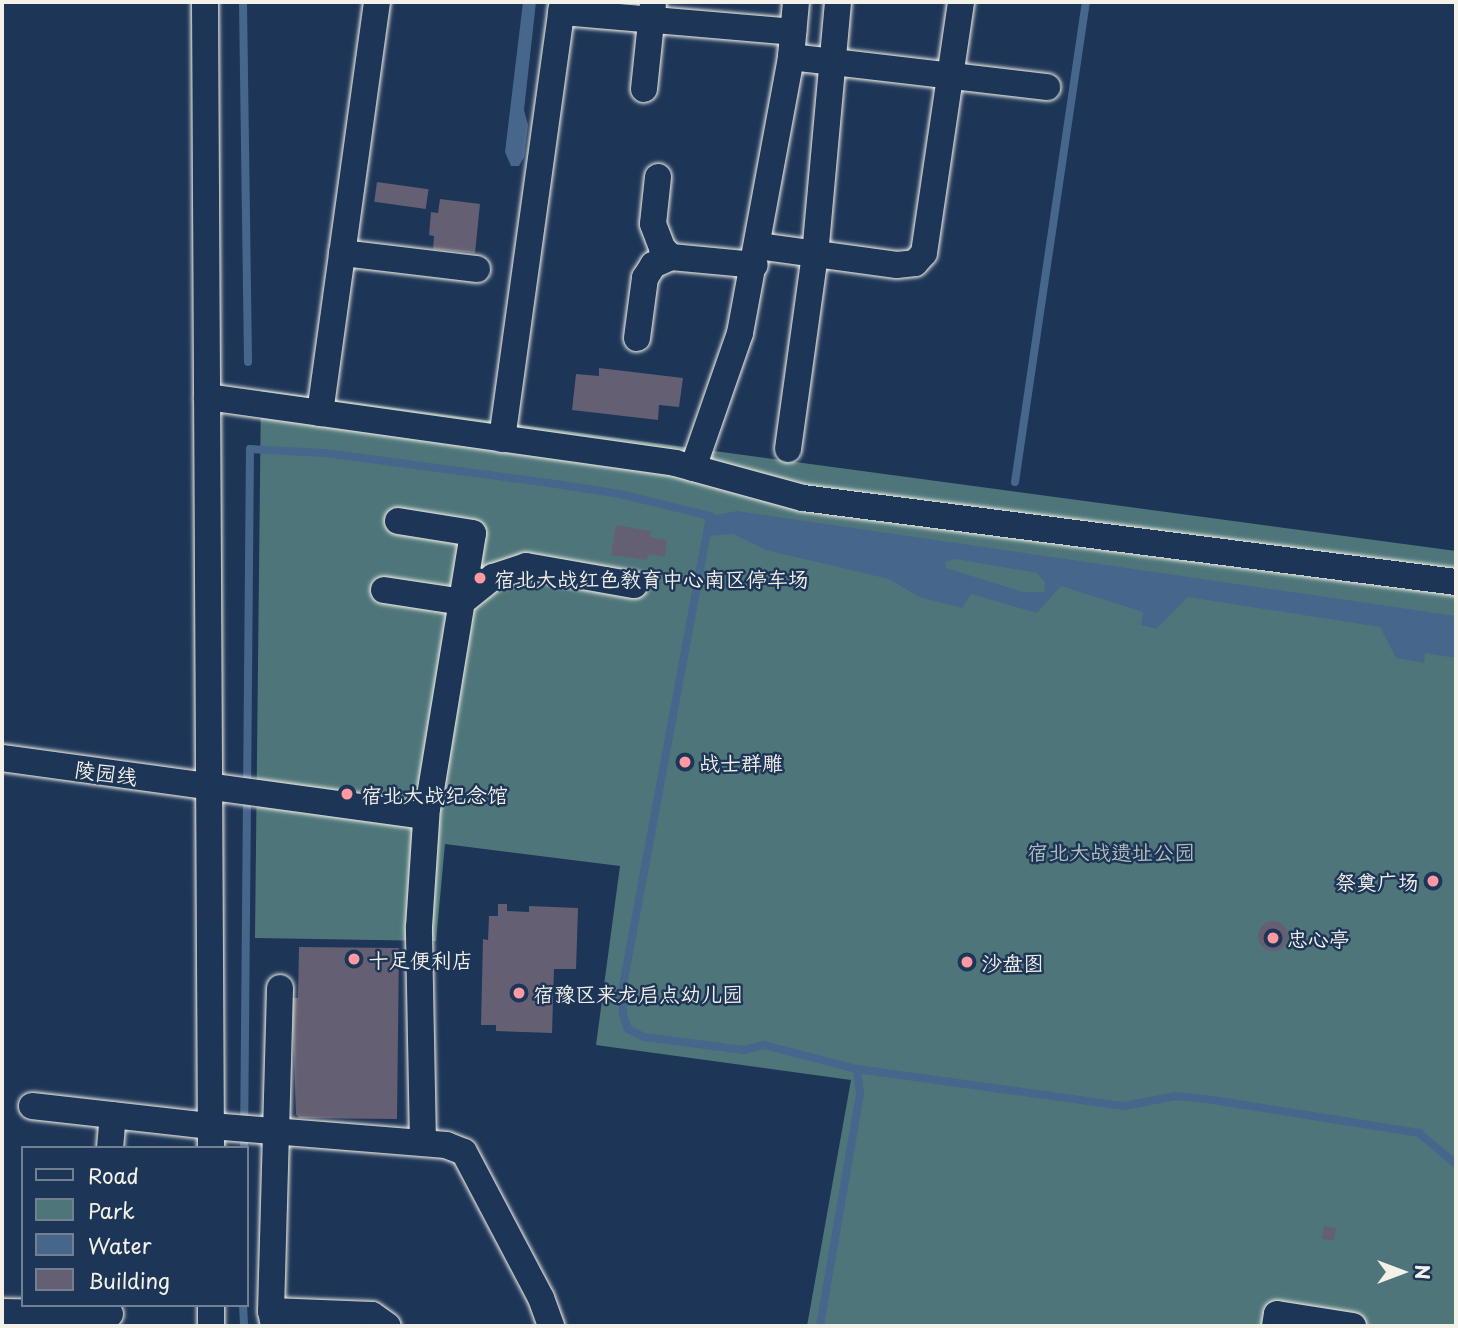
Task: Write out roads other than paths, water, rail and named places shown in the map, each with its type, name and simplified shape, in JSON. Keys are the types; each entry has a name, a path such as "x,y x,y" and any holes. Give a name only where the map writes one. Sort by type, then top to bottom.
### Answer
{"street":[{"path":"205,2 207,397 234,790 217,1134"},
{"path":"320,413 377,2"},
{"path":"693,468 740,333 792,45 796,2"},
{"path":"788,449 815,255 838,2"},
{"path":"637,338 645,278 653,265 671,257 756,256 794,248 815,255 897,265 915,263 924,253 961,2"},
{"path":"502,439 562,7 652,11 792,45 833,62 1047,87"},
{"path":"644,89 652,11"},
{"path":"657,177 653,224 662,248 671,257"},
{"path":"342,253 477,269"},
{"path":"207,397 693,468 803,498 1456,582"},
{"path":"398,521 473,533 427,808 419,927 423,1143"},
{"path":"384,590 462,602 493,577 526,566 634,585"},
{"name":"陵园线","path":"2,758 403,814 418,815 427,808"},
{"path":"280,988 266,1131 273,1319 372,1315 388,1326"},
{"path":"32,1105 113,1115 217,1134 266,1131 423,1143 464,1152 541,1298 551,1326"},
{"path":"110,1146 113,1115"},
{"path":"211,1307 211,1326"},
{"path":"19,1314 110,1315"},
{"path":"1275,1326 1277,1314 1353,1326"}],"water":[{"path":"523,2 536,2 524,110 528,125 524,157 519,166 511,166 505,152"},
{"path":"737,511 1456,616 1456,658 1425,653 1424,663 1396,658 1380,627 1188,597 1156,629 1141,625 1143,612 1061,586 1037,613 971,594 962,608 919,597 889,579 766,550 733,534 707,536 710,516","holes":["956,559 1037,573 1045,582 1044,592 1023,592 946,568 945,562"]}],"waterway":[{"path":"243,2 248,362"},
{"path":"1015,482 1086,2"},
{"path":"244,1146 250,449 325,453 549,483 620,494 710,516 622,993 623,1015 628,1029 644,1037 744,1050 764,1045 857,1069 860,1094 820,1326"},
{"path":"857,1069 1124,1106 1176,1096 1213,1100 1419,1133 1456,1164"},
{"path":"243,1307 244,1326"}],"place":[{"name":"宿北大战红色教育中心南区停车场","path":"480,578"},
{"name":"战士群雕","path":"685,762"},
{"name":"宿北大战纪念馆","path":"347,794"},
{"name":"祭奠广场","path":"1433,881"},
{"name":"忠心亭","path":"1273,938"},
{"name":"十足便利店","path":"354,959"},
{"name":"沙盘图","path":"967,962"},
{"name":"宿豫区来龙启点幼儿园","path":"519,993"}],"park label":[{"name":"宿北大战遗址公园","path":"1111,851"}]}
